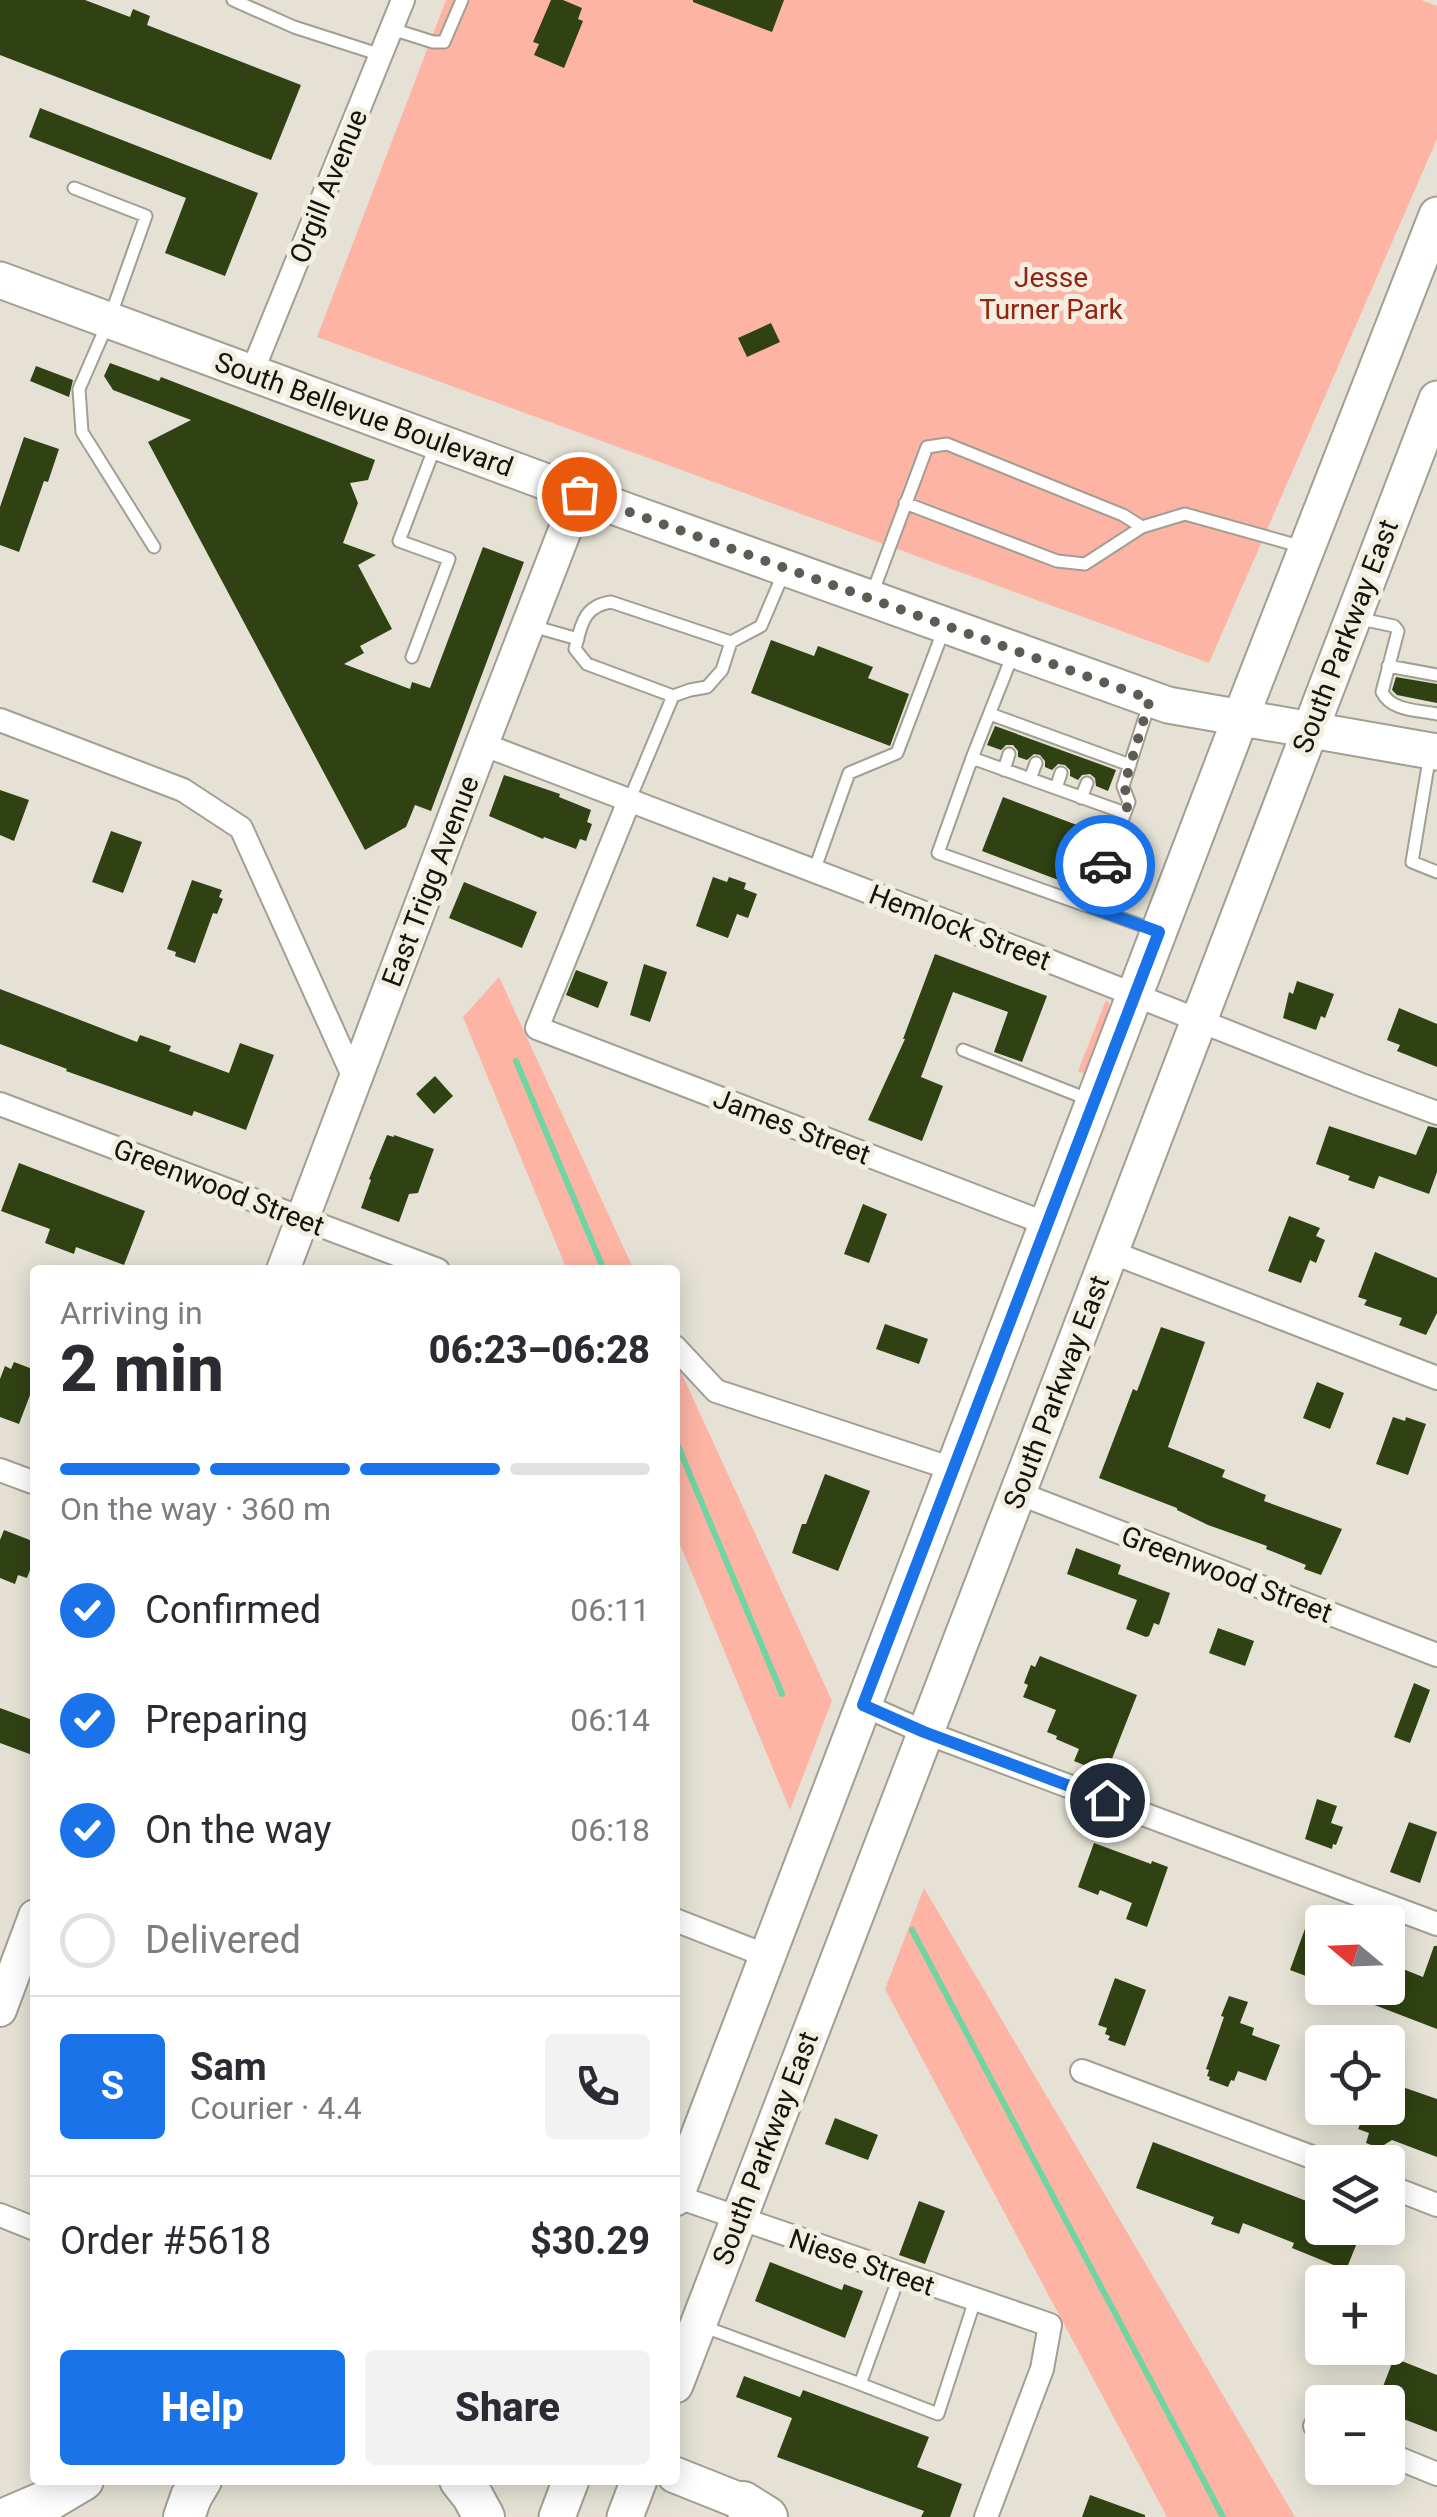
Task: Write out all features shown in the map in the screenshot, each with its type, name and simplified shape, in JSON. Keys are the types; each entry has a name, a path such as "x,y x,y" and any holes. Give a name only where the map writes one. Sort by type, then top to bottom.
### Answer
{"highway":[{"path":"10,2517 75,2485"},
{"path":"184,2517 198,2485"},
{"path":"464,2485 484,2517"}],"main road":[{"path":"680,2184 1240,719 1437,215"},
{"name":"South Bellevue Boulevard","path":"0,280 579,494 1168,705 1434,752"},
{"name":"South Parkway East","path":"680,2372 1437,399"},
{"path":"680,2477 755,2510"},
{"path":"557,2517 570,2485"},
{"path":"625,2517 637,2485"}],"street":[{"name":"Orgill Avenue","path":"252,372 403,0"},
{"name":"East Trigg Avenue","path":"286,1265 579,494"},
{"path":"0,720 183,790 242,828 355,1080"},
{"name":"Hemlock Street","path":"482,744 1437,1112"},
{"name":"James Street","path":"629,801 537,1028 1048,1224"},
{"name":"Greenwood Street","path":"0,1104 425,1265"},
{"path":"1111,1252 1437,1378"},
{"path":"680,1353 716,1391 953,1470"},
{"path":"0,1470 30,1481"},
{"name":"Greenwood Street","path":"1018,1493 1437,1654"},
{"path":"863,1705 924,1732 1437,1924"},
{"path":"680,1922 768,1956"},
{"path":"0,2010 30,1938"},
{"path":"1082,2072 1305,2155"},
{"path":"1405,2193 1437,2205"},
{"name":"Niese Street","path":"680,2199 1050,2326 1042,2369 986,2517"},
{"path":"0,2215 30,2228"},
{"path":"1405,2461 1437,2474"},
{"path":"755,2510 784,2517"}],"lane":[{"path":"234,0 294,27 381,55"},
{"path":"392,28 444,42 462,0"},
{"path":"74,188 146,216 109,320 79,389 82,432 154,547"},
{"path":"412,657 449,559 400,541 437,440"},
{"path":"871,598 927,447 946,444 1124,515 1142,527"},
{"path":"905,503 1057,561 1086,564 1142,527 1186,514 1307,548"},
{"path":"731,642 611,602 599,604 582,618 575,650 586,664 673,696 707,687 722,670 731,642 761,626 786,568"},
{"path":"1352,617 1394,626 1398,631 1382,692 1386,701 1414,705 1437,714"},
{"path":"528,625 578,639"},
{"path":"814,871 850,773 897,753 945,625"},
{"path":"1015,650 938,853 1159,932"},
{"path":"1388,666 1437,675"},
{"path":"629,801 673,696"},
{"path":"1090,907 1129,802 1124,786 1150,699"},
{"path":"990,714 1096,756 1130,764"},
{"path":"1434,752 1412,862 1437,872"},
{"path":"1004,770 1010,754"},
{"path":"972,758 1124,813"},
{"path":"1030,779 1036,763"},
{"path":"1056,788 1062,773"},
{"path":"1081,798 1087,783"},
{"path":"964,1050 1094,1102"},
{"path":"860,2384 900,2274"},
{"path":"698,2324 938,2414 975,2300"}],"green space":[{"name":"Jesse Turner Park","path":"446,0 1421,0 1437,6 1437,139 1209,663 317,337"},
{"path":"499,977 632,1265 565,1265 463,1017"},
{"path":"1106,1000 1109,1012 1085,1074 1078,1071"},
{"path":"680,1370 832,1701 790,1810 680,1544"},
{"path":"924,1888 1295,2517 1167,2517 885,1989"}],"building":[{"path":"0,0 85,0 130,17 133,9 150,16 147,25 301,85 271,160 0,55"},
{"path":"551,0 582,8 578,19 583,21 564,68 534,55 539,44 533,42"},
{"path":"693,0 784,0 772,32"},
{"path":"40,108 258,193 225,276 165,253 186,198 29,137"},
{"path":"771,323 780,342 747,357 738,338"},
{"path":"110,363 159,381 161,377 375,460 368,480 350,483 358,503 343,543 376,555 358,565 392,629 360,646 364,653 344,664 410,689 412,682 430,688 483,547 524,562 431,811 415,805 406,827 365,850 148,442 191,420 113,390 104,376"},
{"path":"36,366 73,380 69,397 30,381"},
{"path":"24,437 59,449 19,552 0,545 0,507"},
{"path":"771,640 814,656 818,646 873,667 868,678 909,694 890,746 751,693"},
{"path":"1396,677 1437,684 1437,703 1397,695 1392,690"},
{"path":"995,726 1116,770 1108,791 1096,786 1090,774 1078,780 1070,776 1065,765 1058,764 1052,770 1045,767 1040,755 1034,754 1027,760 1018,757 1013,745 1001,750 987,745"},
{"path":"504,775 560,794 559,797 591,810 587,822 592,824 586,841 580,839 576,849 489,816"},
{"path":"0,790 29,800 14,841 0,835"},
{"path":"1003,797 1090,830 1069,884 982,851"},
{"path":"111,831 142,842 123,893 92,882"},
{"path":"713,877 746,883 744,889 757,894 748,918 737,914 728,938 696,926"},
{"path":"192,880 222,890 219,897 223,899 217,914 213,913 195,963 167,949"},
{"path":"464,882 537,912 522,948 449,918"},
{"path":"935,954 1047,996 1022,1062 994,1052 1008,1012 953,992 921,1077 943,1086 922,1141 868,1120 905,1039"},
{"path":"644,964 667,972 650,1022 630,1015"},
{"path":"576,970 608,982 598,1008 566,995"},
{"path":"1297,981 1334,994 1316,1030 1283,1018 1289,992 1293,994"},
{"path":"0,989 137,1042 140,1035 171,1046 169,1051 229,1073 240,1043 274,1055 246,1130 194,1111 192,1116 0,1044"},
{"path":"1399,1008 1437,1024 1437,1067 1397,1051 1400,1045 1387,1040"},
{"path":"435,1076 453,1096 434,1114 416,1094"},
{"path":"1329,1126 1416,1155 1428,1126 1437,1128 1437,1172 1429,1194 1379,1176 1374,1189 1316,1164"},
{"path":"387,1135 434,1149 418,1193 409,1194 399,1222 361,1208"},
{"path":"19,1163 145,1211 124,1265 76,1247 74,1254 45,1243 50,1229 1,1211"},
{"path":"863,1204 887,1214 869,1263 844,1254"},
{"path":"1289,1216 1320,1228 1316,1236 1325,1240 1316,1263 1310,1260 1301,1283 1268,1271"},
{"path":"1375,1252 1437,1278 1437,1313 1426,1335 1399,1325 1402,1318 1364,1305 1367,1300 1358,1297"},
{"path":"885,1324 928,1339 919,1364 876,1349"},
{"path":"1161,1327 1205,1342 1168,1447 1225,1470 1222,1477 1266,1495 1264,1501 1342,1529 1321,1575 1266,1549 1267,1546 1099,1478"},
{"path":"14,1362 30,1368 30,1395 19,1424 0,1417 0,1379 5,1366 11,1369"},
{"path":"1317,1382 1344,1393 1330,1429 1303,1418"},
{"path":"1393,1417 1426,1424 1408,1475 1376,1464"},
{"path":"825,1474 870,1491 838,1571 792,1553"},
{"path":"4,1530 30,1540 27,1578 18,1575 15,1584 0,1578 0,1540"},
{"path":"1076,1548 1121,1565 1118,1574 1170,1593 1159,1625 1154,1623 1149,1636 1126,1629 1137,1600 1067,1574"},
{"path":"1218,1628 1254,1641 1245,1666 1209,1653"},
{"path":"1040,1656 1137,1695 1106,1774 1074,1761 1079,1749 1047,1732 1056,1710 1023,1697 1031,1665 1035,1667"},
{"path":"1414,1683 1430,1690 1410,1743 1394,1737"},
{"path":"0,1708 30,1719 30,1754 0,1743"},
{"path":"1317,1799 1337,1806 1331,1823 1343,1827 1332,1849 1305,1839"},
{"path":"1409,1822 1437,1832 1420,1883 1390,1872"},
{"path":"1094,1843 1168,1867 1147,1927 1126,1919 1132,1903 1100,1890 1098,1895 1078,1887"},
{"path":"1305,1929 1305,1976 1290,1970"},
{"path":"1437,1946 1437,2029 1375,2005 1405,2005 1405,1970 1423,1977"},
{"path":"1115,1978 1146,1990 1125,2046 1108,2040 1107,2028 1098,2025"},
{"path":"1229,1996 1248,2002 1240,2023 1254,2028 1252,2035 1280,2045 1266,2081 1238,2071 1228,2087 1207,2076"},
{"path":"1405,2088 1437,2099 1437,2157 1392,2140 1371,2145 1366,2143 1369,2133 1358,2129 1360,2125 1405,2125"},
{"path":"835,2118 878,2135 868,2160 825,2144"},
{"path":"1153,2142 1305,2200 1305,2245 1356,2245 1348,2265 1334,2265 1292,2248 1294,2243 1243,2223 1239,2234 1211,2224 1214,2217 1136,2188"},
{"path":"919,2201 945,2211 925,2264 899,2255"},
{"path":"770,2262 842,2290 844,2284 863,2291 845,2338 755,2301"},
{"path":"1405,2362 1437,2375 1437,2432 1405,2420 1405,2385 1384,2385 1391,2365"},
{"path":"744,2376 800,2397 803,2390 929,2437 917,2467 962,2484 950,2517 921,2517 924,2511 777,2457 792,2418 736,2397"},
{"path":"1090,2495 1145,2515 1145,2517 1082,2517"}],"waterway":[{"path":"516,1061 602,1265"},
{"path":"680,1451 782,1694"},
{"path":"912,1930 1223,2517"}],"way so far":[{"path":"579,494 1150,699 1124,786 1129,802 1105,865"}],"route":[{"path":"1105,865 1090,907 1159,932 863,1705 924,1732 1107,1800"}]}
